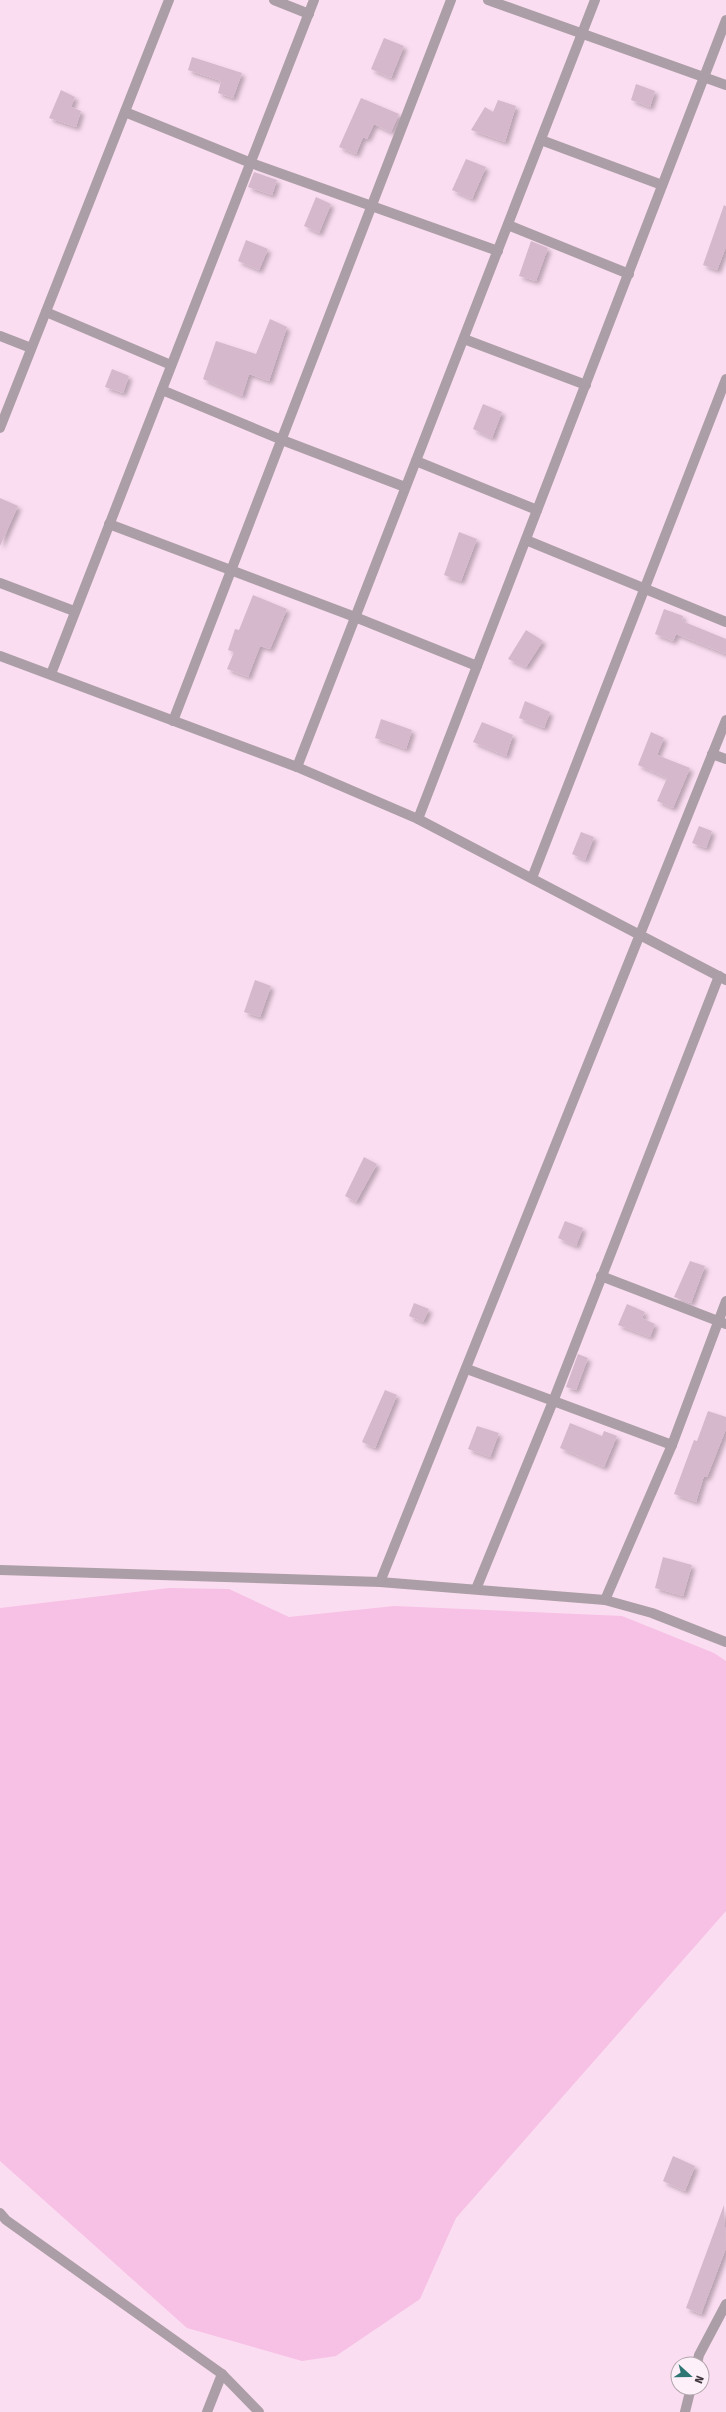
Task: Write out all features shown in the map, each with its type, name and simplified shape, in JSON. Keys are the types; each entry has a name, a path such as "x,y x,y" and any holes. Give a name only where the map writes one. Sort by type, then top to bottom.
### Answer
{"street":[{"path":"0,428 169,0"},
{"path":"274,0 309,14"},
{"path":"51,674 74,611 314,0"},
{"path":"173,721 451,0"},
{"path":"488,0 726,86"},
{"path":"297,767 595,0"},
{"path":"418,819 726,20"},
{"path":"125,112 251,163 498,251"},
{"path":"541,140 662,185"},
{"path":"508,225 629,274"},
{"path":"46,312 171,365"},
{"path":"0,336 32,348"},
{"path":"464,339 586,385"},
{"path":"532,878 726,379"},
{"path":"162,390 282,440 406,487"},
{"path":"416,461 538,510"},
{"path":"109,524 355,617 477,666"},
{"path":"526,540 726,622"},
{"path":"0,583 74,611"},
{"path":"0,656 297,767 418,819 722,978 601,1276 554,1399 476,1589"},
{"path":"380,1582 467,1369 639,934 726,720"},
{"path":"712,754 726,759"},
{"path":"601,1276 722,1323"},
{"path":"605,1600 672,1445 722,1323 726,1301"},
{"path":"467,1369 554,1399 672,1445"},
{"path":"0,1570 380,1582 605,1600 652,1613 726,1642"},
{"path":"0,2213 6,2220 222,2374 259,2412"},
{"path":"699,2356 726,2304"},
{"path":"207,2412 222,2374"},
{"path":"685,2412 689,2396"}],"shaded area":[{"path":"169,1588 229,1589 289,1617 394,1606 622,1616 714,1653 726,1661 726,1911 456,2218 420,2299 336,2356 302,2361 187,2328 0,2161 0,1608"}],"building":[{"path":"384,38 404,46 391,78 371,69"},
{"path":"192,57 242,73 233,98 218,93 221,81 188,70"},
{"path":"636,84 655,91 650,107 631,100"},
{"path":"61,90 75,97 71,107 81,111 76,127 49,118"},
{"path":"361,98 399,114 391,132 374,124 367,139 363,137 356,154 339,147"},
{"path":"498,100 516,106 505,142 471,130 485,107 493,112"},
{"path":"466,159 486,167 472,199 452,190"},
{"path":"254,172 277,180 272,195 248,187"},
{"path":"316,197 331,204 319,233 304,226"},
{"path":"724,205 726,206 726,247 717,270 703,265"},
{"path":"246,240 268,249 259,270 238,261"},
{"path":"531,241 548,248 536,281 519,276"},
{"path":"270,319 287,327 269,381 249,374 242,396 203,379 216,341 256,354"},
{"path":"112,369 129,376 123,393 105,387"},
{"path":"483,404 502,412 492,438 473,429"},
{"path":"0,498 18,506 0,546"},
{"path":"459,532 477,539 461,581 444,575"},
{"path":"253,595 287,609 270,649 260,646 248,677 227,669 234,652 228,650 235,629 239,630"},
{"path":"664,609 683,616 682,621 726,639 726,654 676,634 673,641 655,634"},
{"path":"526,630 543,641 526,667 508,659"},
{"path":"525,701 550,712 544,728 519,718"},
{"path":"381,719 412,730 406,749 375,738"},
{"path":"482,722 513,735 506,756 473,742"},
{"path":"651,732 664,738 657,755 690,768 673,808 657,801 667,778 638,765"},
{"path":"699,826 712,831 706,848 692,843"},
{"path":"581,832 594,837 585,860 572,854"},
{"path":"255,980 271,986 260,1017 244,1012"},
{"path":"364,1157 377,1164 356,1202 345,1196"},
{"path":"565,1221 583,1228 576,1246 558,1238"},
{"path":"690,1261 705,1266 691,1303 674,1297"},
{"path":"414,1303 429,1309 423,1322 409,1316"},
{"path":"627,1304 645,1312 642,1318 655,1324 650,1337 618,1325"},
{"path":"578,1354 588,1358 576,1390 566,1387"},
{"path":"385,1390 397,1395 375,1448 362,1442"},
{"path":"708,1411 726,1417 726,1429 707,1477 704,1476 696,1502 674,1494 694,1440 697,1441"},
{"path":"570,1423 602,1436 604,1431 617,1436 604,1467 560,1448"},
{"path":"477,1426 499,1433 490,1457 468,1449"},
{"path":"663,1557 692,1565 683,1596 655,1588"},
{"path":"673,2156 695,2166 685,2191 663,2181"},
{"path":"724,2205 726,2248 701,2314 686,2308"}]}
